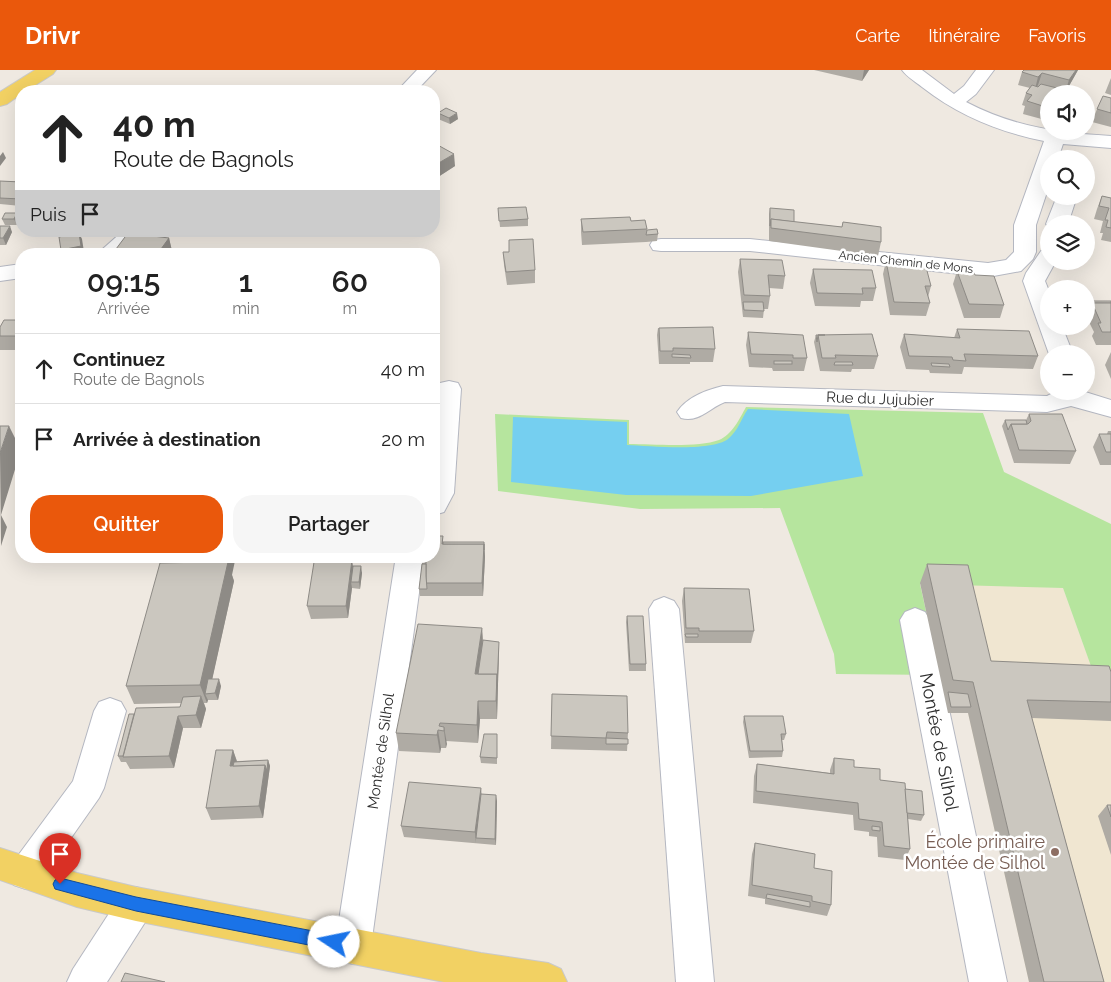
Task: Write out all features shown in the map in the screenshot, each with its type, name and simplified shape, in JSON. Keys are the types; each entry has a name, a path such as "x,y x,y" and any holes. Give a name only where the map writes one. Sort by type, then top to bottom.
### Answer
{"main road":[{"path":"24,85 48,70"},
{"path":"39,85 63,70"},
{"path":"0,100 15,91"},
{"path":"0,111 15,101"},
{"path":"13,868 77,890 136,904 548,982"}],"street":[{"path":"412,85 426,70"},
{"path":"911,70 954,102 1000,124 1040,134"},
{"path":"954,102 970,90 985,70"},
{"name":"Ancien Chemin de Mons","path":"661,245 750,245 988,270 1013,266 1022,260 1025,252 1025,225 1054,140"},
{"path":"1060,140 1087,150 1111,142"},
{"path":"118,248 129,237"},
{"path":"1040,269 1034,282 1040,298"},
{"path":"0,274 15,272"},
{"path":"440,495 449,390"},
{"name":"Rue du Jujubier","path":"690,412 707,400 723,394 1047,404 1061,400"},
{"path":"1085,400 1111,409"},
{"name":"Montée de Silhol","path":"353,946 409,563"},
{"path":"664,609 695,982"},
{"name":"Montée de Silhol","path":"915,620 988,982"},
{"path":"13,868 87,788 110,710"},
{"path":"86,982 136,904"}],"shaded area":[{"name":"École primaire Montée de Silhol","path":"963,584 1063,588 1111,722 1111,982 1029,982 968,713"}],"green space":[{"path":"746,407 983,413 1004,472 1111,524 1111,722 1063,588 920,584 940,675 836,674 834,654 780,508 640,509 498,491 495,414 629,420 629,444 688,445 724,438 735,426"}],"water":[{"path":"748,409 849,414 863,476 751,496 626,495 511,482 513,417 627,422 627,445 695,447 708,446 728,439 737,429"}],"building":[{"path":"1024,70 1076,70 1069,80 1042,73 1038,77 1022,72"},
{"path":"1032,85 1038,87 1040,85 1040,105 1027,101 1032,95 1026,93"},
{"path":"1103,96 1111,98 1111,113 1097,109"},
{"path":"446,108 457,113 449,118 440,114 440,112"},
{"path":"440,146 454,154 440,162"},
{"path":"0,181 15,182 15,199 0,198"},
{"path":"1102,196 1111,198 1111,228 1106,227 1108,220 1105,220 1109,208 1099,206"},
{"path":"526,207 528,219 499,221 498,208"},
{"path":"770,208 794,210 794,222 771,219 770,226"},
{"path":"5,213 15,213 14,219 2,219"},
{"path":"630,217 631,221 645,220 647,229 583,232 581,219"},
{"path":"771,219 842,227 843,222 881,227 881,242 771,228"},
{"path":"0,226 10,226 3,238 0,238"},
{"path":"657,229 658,234 646,235 647,230"},
{"path":"59,237 80,237 81,246 61,248"},
{"path":"125,237 169,238 162,248 117,248"},
{"path":"533,239 535,270 506,272 503,252 509,252 509,240"},
{"path":"740,259 782,260 785,276 768,275 770,296 744,295"},
{"path":"886,261 899,262 900,266 926,267 931,286 925,286 930,303 894,302"},
{"path":"813,269 872,270 876,288 862,288 863,294 817,293"},
{"path":"957,271 973,271 975,275 994,276 1004,305 969,304"},
{"path":"1095,301 1111,301 1111,303 1095,303"},
{"path":"743,302 763,302 764,311 744,310"},
{"path":"1095,303 1111,303 1111,332 1102,332 1098,323 1101,323 1095,310"},
{"path":"4,320 15,320 15,336 0,336 0,327"},
{"path":"713,327 715,349 673,348 673,351 660,351 659,328"},
{"path":"957,329 1029,331 1038,356 964,354 966,361 953,360 952,357 909,356 904,334 960,338"},
{"path":"748,332 803,335 807,358 793,358 793,355 751,354"},
{"path":"872,334 878,356 835,355 836,358 822,358 818,335"},
{"path":"672,354 690,355 691,358 672,357"},
{"path":"774,361 792,361 792,364 774,364"},
{"path":"835,362 852,362 853,365 834,365"},
{"path":"931,363 949,364 950,367 932,366"},
{"path":"1029,414 1062,414 1076,451 1019,450 1011,424 1028,424 1031,421"},
{"path":"1005,420 1026,420 1027,424 1011,424 1008,430"},
{"path":"0,426 9,426 0,453"},
{"path":"1099,434 1111,434 1111,452 1106,452"},
{"path":"440,536 443,536 442,544 484,544 482,583 426,583 426,563 440,563"},
{"path":"443,542 484,542 484,544 443,544"},
{"path":"160,563 228,563 200,685 126,686"},
{"path":"314,563 352,563 346,606 307,606"},
{"path":"422,564 426,564 427,589 419,589"},
{"path":"927,564 968,565 991,661 1109,666 1111,672 1111,702 1027,700 1104,982 1044,982 973,682 953,680"},
{"path":"353,566 361,566 359,582 351,582"},
{"path":"684,588 749,589 754,631 699,631 699,628 686,628"},
{"path":"627,616 643,616 646,664 630,664"},
{"path":"418,624 482,628 475,674 497,674 496,701 478,701 477,725 440,723 439,726 444,727 444,731 438,730 437,735 396,733"},
{"path":"685,634 698,634 698,637 686,637"},
{"path":"483,640 499,642 497,686 497,674 478,674"},
{"path":"208,679 219,679 215,693 205,694"},
{"path":"948,692 968,694 971,707 951,707"},
{"path":"552,694 627,696 628,733 607,732 606,738 551,736"},
{"path":"201,696 196,715 178,716 169,756 123,757 136,708 180,707 183,697"},
{"path":"129,714 134,714 123,756 118,756"},
{"path":"744,716 783,716 786,734 781,734 783,751 750,751"},
{"path":"484,734 497,734 497,758 480,757"},
{"path":"606,738 628,739 628,744 606,744"},
{"path":"216,750 233,750 230,766 265,765 259,806 206,808"},
{"path":"834,758 854,760 854,767 880,769 880,780 905,783 910,849 884,846 882,822 859,819 858,803 756,791 757,764 834,774"},
{"path":"268,760 267,771 265,765 233,766 234,762"},
{"path":"409,782 481,788 475,832 401,826"},
{"path":"905,789 922,791 924,815 907,813"},
{"path":"481,794 496,795 495,839 476,838"},
{"path":"1107,805 1111,805 1111,817"},
{"path":"872,826 880,827 880,831 872,830"},
{"path":"755,843 815,854 814,868 832,871 831,905 812,901 812,896 752,885"},
{"path":"767,894 810,902 810,907 766,898"},
{"path":"125,973 165,982 121,982"}],"place":[{"name":"École primaire Montée de Silhol","path":"1055,852"}],"route":[{"path":"60,884 136,904 334,942"}]}
